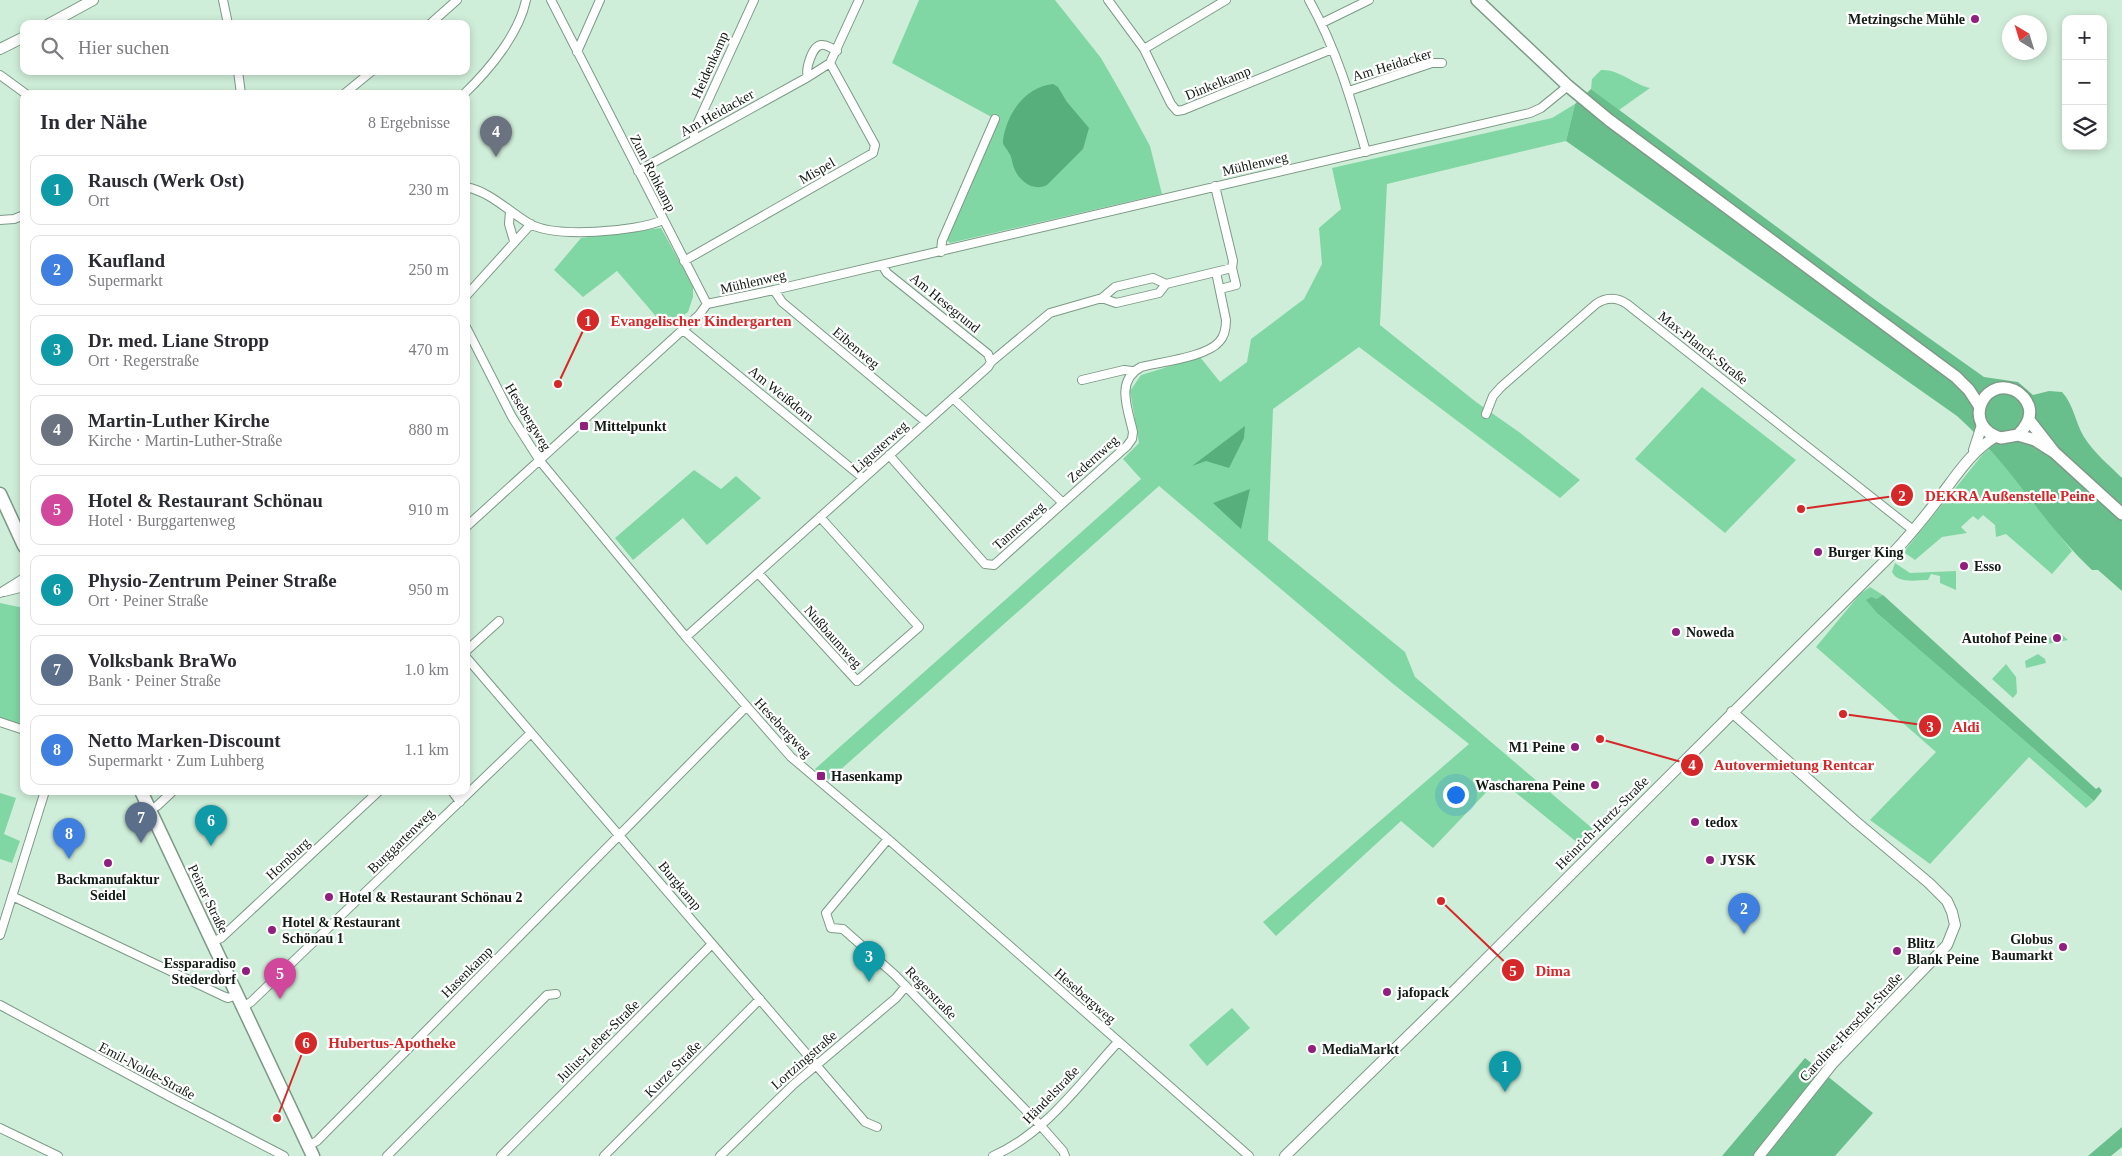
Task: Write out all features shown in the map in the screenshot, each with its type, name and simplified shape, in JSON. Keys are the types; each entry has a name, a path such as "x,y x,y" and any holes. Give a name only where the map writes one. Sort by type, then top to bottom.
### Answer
{"main road":[{"path":"1476,0 1568,86 1655,154 1956,377 1972,386 1992,391 2006,388 2018,392 2027,402 2030,414 2026,426 2018,435"},
{"path":"1956,377 1969,390 1980,407 1982,425 1995,437 2007,438 2018,435 2035,440 2054,452"},
{"path":"1980,407 1986,396 1992,391"},
{"path":"2029,420 2054,452 2122,514"},
{"path":"0,494 20,537"},
{"name":"Peiner Straße","path":"143,795 311,1151"}],"street":[{"path":"56,20 93,0"},
{"path":"223,0 227,20"},
{"path":"434,20 457,0"},
{"path":"468,90 482,75 516,30 526,0"},
{"name":"Zum Rohkamp","path":"551,0 662,220 707,304"},
{"path":"577,52 600,0"},
{"name":"Heidenkamp","path":"694,140 694,131 754,0"},
{"path":"830,64 859,0"},
{"name":"Dinkelkamp","path":"1108,0 1144,49 1171,104 1177,111 1332,49"},
{"path":"1144,49 1226,0"},
{"name":"Am Heidacker","path":"1309,0 1322,23 1349,91 1366,152"},
{"path":"1322,23 1369,0"},
{"path":"0,49 20,39"},
{"path":"808,77 807,69 815,49 819,45 824,45 837,51"},
{"name":"Am Heidacker","path":"1349,91 1432,63 1442,63"},
{"name":"Am Heidacker","path":"638,171 830,64"},
{"name":"Mispel","path":"684,261 873,153 875,145 830,64"},
{"path":"0,75 21,90"},
{"path":"239,75 240,90"},
{"path":"349,90 367,75"},
{"name":"Mühlenweg","path":"470,523 683,330 699,315 707,304 941,252 1214,186 1530,113 1541,108 1568,86"},
{"path":"941,252 942,240 995,119"},
{"path":"1214,186 1233,261 1232,268 1236,285 1220,289"},
{"path":"470,189 482,193 541,229 573,233 651,225 662,220"},
{"path":"510,211 509,224 514,241"},
{"path":"0,220 20,217"},
{"path":"470,291 531,224"},
{"name":"Am Hesegrund","path":"882,265 887,273 988,354 991,362"},
{"name":"Ligusterweg","path":"686,637 988,367 991,362 1050,313 1102,298 1115,286 1153,278 1166,284 1232,268"},
{"path":"1082,380 1124,370 1132,372 1140,367 1203,352 1220,341 1226,328 1226,320 1216,272"},
{"name":"Ligusterweg","path":"1102,298 1116,303 1159,293 1166,284"},
{"name":"Eibenweg","path":"774,290 782,302 926,422"},
{"name":"Max-Planck-Straße","path":"1486,414 1493,396 1501,387 1596,304 1610,298 1619,300 1627,304 1913,530"},
{"name":"Am Weißdorn","path":"683,330 863,478"},
{"name":"Hesebergweg","path":"470,335 512,417 540,460 686,637 791,757 888,839 1250,1156"},
{"name":"Zedernweg","path":"1062,503 1127,446 1132,439 1133,432 1124,390 1127,379 1132,372"},
{"name":"Tannenweg","path":"889,456 985,564 994,564 1062,503 953,398"},
{"name":"Heinrich-Hertz-Straße","path":"1970,458 1978,442 1982,425"},
{"name":"Heinrich-Hertz-Straße","path":"1285,1156 1443,1002 1913,530 1970,458 1995,437"},
{"name":"Nußbaumweg","path":"758,572 857,681 919,627 820,517"},
{"path":"0,593 20,580"},
{"path":"0,593 20,589"},
{"path":"470,647 499,621"},
{"name":"Burgkamp","path":"470,662 865,1122 877,1127"},
{"name":"Hasenkamp","path":"311,1151 317,1140 621,836 746,707"},
{"name":"Caroline-Herschel-Straße","path":"1732,712 1928,883 1946,901 1952,912 1955,925 1947,945 1832,1063 1759,1156"},
{"path":"0,722 20,729"},
{"name":"Burggartenweg","path":"470,792 531,733"},
{"path":"0,935 1,926 44,795"},
{"path":"149,810 157,806 169,795"},
{"name":"Hornburg","path":"212,942 220,938 375,795"},
{"path":"455,795 460,802"},
{"name":"Burggartenweg","path":"243,1008 467,795"},
{"name":"Regerstraße","path":"888,839 826,914 831,928 843,929 906,986 1041,1126 1063,1151 1065,1156"},
{"path":"12,896 170,973 228,998 237,995"},
{"name":"Julius-Leber-Straße","path":"501,1156 712,944"},
{"name":"Lortzingstraße","path":"720,1156 794,1084 896,998 906,986"},
{"path":"388,1156 547,995 556,994"},
{"name":"Kurze Straße","path":"604,1156 760,999"},
{"name":"Emil-Nolde-Straße","path":"0,1005 165,1095 284,1156"},
{"name":"Händelstraße","path":"993,1156 1015,1145 1041,1126 1118,1042"},
{"path":"0,1128 58,1156"}],"shaded area":[{"path":"919,0 1055,0 1101,58 1124,98 1150,146 1162,194 950,243 947,240 949,232 997,120 892,63"},
{"path":"1601,70 1620,74 1650,88 1619,110 1591,89 1592,79"},
{"path":"1053,84 1058,87 1067,102 1089,128 1083,149 1047,185 1037,187 1027,184 1016,173 1003,140 1009,120 1019,103 1034,90"},
{"path":"1591,89 1874,299 1984,377 2018,382 2033,395 2049,391 2062,392 2069,402 2088,443 2122,478 2122,591 2098,570 2092,570 2074,552 1993,452 1957,416 1566,141 1575,104"},
{"path":"1575,104 1566,141 1387,184 1380,325 1476,402 1519,432 1580,480 1560,498 1359,347 1273,409 1268,540 1405,652 1415,677 1593,829 1579,844 1499,779 1433,848 1401,821 1276,936 1263,922 1469,744 1392,683 1159,486 829,780 815,769 1141,479 1123,459 1139,443 1130,391 1141,375 1200,357 1220,382 1247,362 1251,339 1304,299 1322,264 1319,228 1341,209 1332,168 1552,118"},
{"path":"661,228 693,286 693,297 688,312 666,328 617,271 583,297 554,270 581,238"},
{"path":"1702,387 1796,460 1725,533 1635,459"},
{"path":"1245,426 1244,438 1229,468 1206,461 1192,466"},
{"path":"1990,448 2072,551 2052,574 2006,534 1996,537 1995,525 1983,515 1978,520 1973,516 1961,527 1967,533 1942,537 1915,560 1905,553 1906,549 1983,454"},
{"path":"694,470 721,489 736,476 761,498 707,545 683,518 633,560 615,538"},
{"path":"1250,489 1241,529 1213,503"},
{"path":"1895,563 1910,573 1956,571 1956,590 1940,583 1940,576 1931,574 1928,580 1903,580 1898,578 1892,572"},
{"path":"1870,587 1883,595 1876,599 1878,614 2094,801 2086,808 2029,757 1930,864 1870,820 1936,752 1816,647 1860,594"},
{"path":"1883,595 2096,789 2099,787 2102,791 2094,801 1878,614 1866,600 1871,597 1876,599"},
{"path":"0,603 20,607 20,726 0,718"},
{"path":"2057,632 2068,640 2047,644 2047,640"},
{"path":"2038,654 2045,659 2046,663 2026,668 2025,661"},
{"path":"2006,664 2016,677 2017,693 2013,698 1992,679"},
{"path":"0,793 16,798 4,834 20,841 12,863 0,859"},
{"path":"1232,1008 1250,1028 1207,1066 1189,1045"},
{"path":"1805,1058 1873,1113 1835,1156 1722,1156"},
{"path":"2122,1127 2122,1147 2111,1156 2088,1156"}],"place":[{"name":"Metzingsche Mühle","path":"1975,19"},
{"name":"Martin-Luther Kirche","path":"496,157"},
{"name":"Evangelischer Kindergarten","path":"558,384"},
{"name":"Mittelpunkt","path":"584,426"},
{"name":"DEKRA Außenstelle Peine","path":"1801,509"},
{"name":"Burger King","path":"1818,552"},
{"name":"Esso","path":"1964,566"},
{"name":"Noweda","path":"1676,632"},
{"name":"Autohof Peine","path":"2057,638"},
{"name":"Aldi","path":"1843,714"},
{"name":"Autovermietung Rentcar","path":"1600,739"},
{"name":"M1 Peine","path":"1575,747"},
{"name":"Hasenkamp","path":"821,776"},
{"name":"Wascharena Peine","path":"1595,785"},
{"name":"tedox","path":"1695,822"},
{"name":"Volksbank BraWo","path":"141,843"},
{"name":"Physio-Zentrum Peiner Straße","path":"211,846"},
{"name":"Netto Marken-Discount","path":"69,859"},
{"name":"JYSK","path":"1710,860"},
{"name":"Backmanufaktur Seidel","path":"108,863"},
{"name":"Hotel & Restaurant Schönau 2","path":"329,897"},
{"name":"Dima","path":"1441,901"},
{"name":"Hotel & Restaurant Schönau 1","path":"272,930"},
{"name":"Kaufland","path":"1744,934"},
{"name":"Globus Baumarkt","path":"2063,947"},
{"name":"Blitz Blank Peine","path":"1897,951"},
{"name":"Essparadiso Stederdorf","path":"246,971"},
{"name":"Dr. med. Liane Stropp","path":"869,982"},
{"name":"jafopack","path":"1387,992"},
{"name":"Hotel & Restaurant Schönau","path":"280,999"},
{"name":"MediaMarkt","path":"1312,1049"},
{"name":"Rausch (Werk Ost)","path":"1505,1092"},
{"name":"Hubertus-Apotheke","path":"277,1118"}]}
